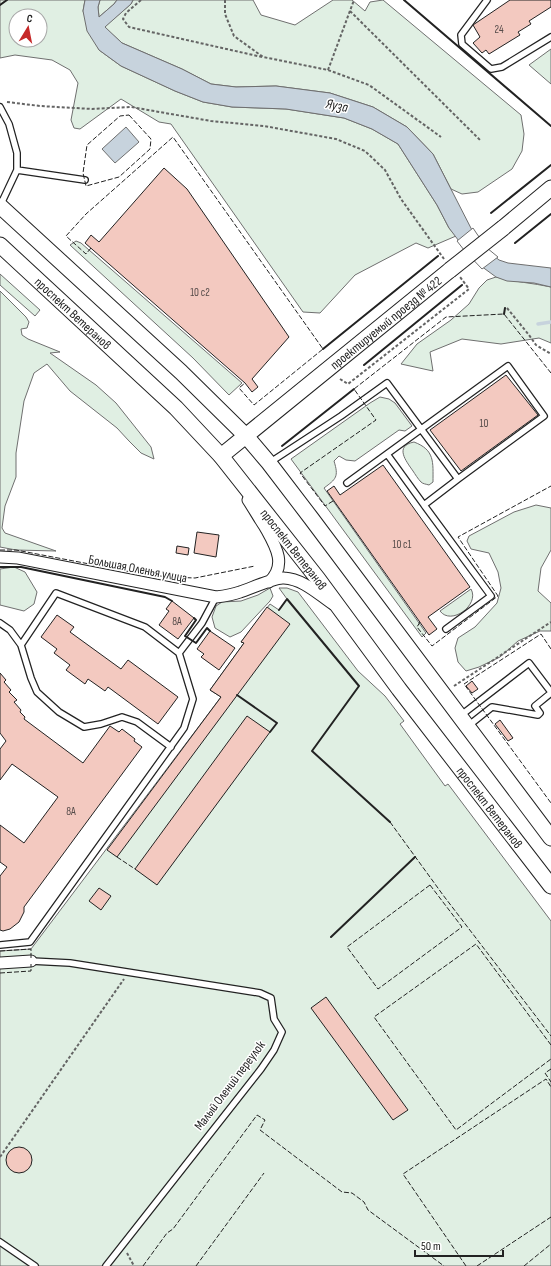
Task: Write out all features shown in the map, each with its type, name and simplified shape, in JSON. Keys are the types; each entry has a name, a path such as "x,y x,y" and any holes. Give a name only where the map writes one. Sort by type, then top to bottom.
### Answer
{"main road":[{"name":"проектируемый проезд № 422","path":"224,460 246,436 551,188"},
{"path":"0,206 181,372 246,436 548,831"},
{"name":"проспект Ветеранов","path":"0,245 176,408 224,460 318,579 399,689 551,886"}],"street":[{"path":"224,460 277,549 279,562 278,571 275,577 269,582"},
{"name":"Большая Оленья улица","path":"0,557 18,558 216,597 238,593 276,578 285,578 299,581 310,587 340,610"},
{"name":"Малый Олений переулок","path":"0,963 31,961"}],"lane":[{"path":"488,0 461,35 462,44 491,69 502,67 551,37"},
{"path":"0,107 9,124 17,153 18,170 0,206"},
{"path":"18,170 85,180"},
{"path":"347,483 508,366 544,416 424,505"},
{"path":"268,463 387,383 458,479"},
{"path":"387,454 491,596 446,629"},
{"path":"0,945 30,942 184,728 193,699 179,652 146,627 56,593 21,645"},
{"path":"179,652 202,623 216,597"},
{"path":"0,623 10,630 21,645 37,692 59,712 84,727 101,724 122,717 137,722 171,747"},
{"path":"529,663 551,693 535,706 540,713 538,715 492,707 464,721 529,663"},
{"name":"Малый Олений переулок","path":"31,961 70,963 260,993 271,998 274,1019 282,1032 274,1050 261,1069 106,1266"},
{"path":"0,1242 35,1266"}],"path":[{"path":"141,0 126,13 123,19 129,27 328,70 369,85 441,137"},
{"path":"225,0 225,14 234,36 263,57"},
{"path":"328,70 354,0"},
{"path":"350,11 480,140"},
{"path":"7,102 40,106 92,109 131,107 211,121 264,126 336,139 365,151 385,170 401,200 452,270 469,289 348,384 340,379"},
{"path":"506,308 536,345 551,354"},
{"path":"453,687 551,622"},
{"path":"0,1157 128,973"},
{"path":"128,1254 134,1266"}],"green space":[{"path":"0,0 85,0 83,11 99,50 121,66 175,91 203,102 232,107 286,109 344,118 372,129 398,144 437,205 449,228 456,236 428,248 416,243 355,275 320,313 303,312 171,124 159,122 121,99 80,129 74,128 71,120 78,83 70,70 52,60 15,55 0,58"},
{"path":"100,0 117,0 99,17 98,7"},
{"path":"133,0 253,0 261,15 295,25 333,0 352,0 365,11 370,2 383,0 521,115 524,134 522,151 512,169 478,192 462,194 451,189 433,154 407,127 373,107 330,93 276,86 236,87 211,84 182,69 122,43 104,27 131,4"},
{"path":"551,49 551,84 529,65"},
{"path":"76,241 81,243 242,383 229,395 193,358 70,245"},
{"path":"0,274 40,310 35,316 0,285"},
{"path":"496,277 551,287 551,343 539,338 501,344 462,339 430,352 433,371 401,364 417,344 451,320 469,304 479,288 487,280"},
{"path":"0,291 26,317 29,322 27,328 21,329 22,335 28,339 60,352 50,353 96,385 116,403 151,447 154,459 141,453 117,428 70,391 47,364 34,373 24,401 16,453 16,477 5,506 2,528 5,533 56,551 16,550 0,547"},
{"path":"380,397 389,399 395,403 412,426 405,431 399,430 355,461 346,460 339,456 334,461 336,474 334,480 324,488 426,633 422,637 291,459"},
{"path":"414,442 426,449 433,463 433,482 429,485 420,481 407,463 403,454 404,447"},
{"path":"536,505 551,508 551,550 541,568 538,591 551,603 551,631 540,631 518,641 500,657 479,667 466,671 458,662 455,648 458,638 475,627 497,603 501,588 498,572 489,553 471,549 467,541 469,536 514,512"},
{"path":"14,567 25,572 37,592 34,604 24,611 0,605 0,569"},
{"path":"270,588 273,596 270,601 241,632 230,637 215,628 212,617 216,606 222,602 241,601 258,595"},
{"path":"279,588 287,588 298,592 358,671 385,696 404,721 400,724 445,786 448,784 551,921 551,1266 0,1266 0,951 31,949 221,697 210,690 244,643 241,642 270,604 279,610 287,599"},
{"path":"471,589 473,595 472,601 463,612 451,616 445,615 440,611"}],"water":[{"name":"Яуза","path":"85,0 100,0 98,7 99,17 117,0 133,0 131,4 105,27 122,43 182,69 211,84 236,87 276,86 330,93 373,107 407,127 433,154 475,236 486,249 499,260 508,263 551,268 551,287 534,283 507,281 496,277 481,266 465,249 449,228 437,205 398,144 372,129 344,118 286,109 232,107 203,102 175,91 121,66 99,50 87,31 83,11"},
{"path":"126,127 139,142 115,163 102,149"}],"pier":[{"path":"473,228 487,248 498,257 482,269 457,241"}],"building":[{"path":"510,0 551,0 551,7 529,21 531,24 518,32 520,35 489,54 486,50 482,53 473,43 480,37 473,25"},
{"path":"164,168 187,189 289,337 252,379 258,387 252,392 245,383 85,243 91,235 99,242"},
{"path":"506,375 538,415 461,471 430,430"},
{"path":"383,465 470,587 428,617 437,629 429,635 327,491 334,486 340,495"},
{"path":"197,532 219,535 216,557 194,553"},
{"path":"177,546 189,548 188,555 176,553"},
{"path":"172,601 194,618 178,639 159,625 169,611 166,609"},
{"path":"267,607 290,624 117,857 107,850 221,697 210,690 244,643 241,642"},
{"path":"57,615 74,627 70,632 121,669 128,660 178,697 158,724 108,687 105,691 88,679 85,684 66,670 70,665 54,653 57,649 41,637"},
{"path":"210,631 235,648 219,670 201,657 204,654 197,649"},
{"path":"0,673 6,680 4,682 11,690 9,692 17,700 14,702 21,710 20,712 25,717 24,719 83,763 110,726 119,732 122,729 135,739 134,741 142,747 24,907 24,912 19,922 10,929 3,931 0,930 0,876 7,867 0,862 0,825 24,843 58,797 12,764 0,780 0,749 6,741 0,733"},
{"path":"472,681 478,689 472,693 466,686"},
{"path":"247,716 270,732 157,885 135,869"},
{"path":"500,720 513,738 508,741 495,724"},
{"path":"99,888 111,896 101,910 89,901"},
{"path":"326,997 408,1110 393,1120 311,1008"},
{"path":"19,1147 29,1150 32,1160 29,1170 19,1173 9,1170 6,1160 9,1150"}],"waterway":[{"path":"538,324 551,322"}],"fence":[{"path":"129,115 151,139 150,149 119,177 86,186 83,173 87,145 120,116 129,115"},
{"path":"91,248 86,254 66,236 86,214 173,137 323,349 254,405 239,388 245,383"},
{"path":"333,501 325,506 300,473 376,420 354,389 446,317 504,314 551,373"},
{"path":"420,622 417,627 432,646 498,596 458,537 551,486"},
{"path":"0,550 16,550 142,574 170,577 195,578 255,566"},
{"path":"551,649 541,634 464,684 551,803"},
{"path":"390,822 443,895 551,1036"},
{"path":"117,857 135,869"},
{"path":"430,885 462,927 378,989 347,947 430,885"},
{"path":"551,1045 476,944 374,1017 456,1130 551,1059"},
{"path":"0,951 31,949 31,958"},
{"path":"0,973 31,971 31,964"},
{"path":"551,1069 545,1073 551,1082"},
{"path":"466,1266 403,1174 546,1079 551,1087"},
{"path":"143,1266 167,1233 173,1229 257,1115 265,1120 260,1130 342,1192 352,1193 364,1202 368,1210 444,1266"},
{"path":"196,1266 264,1173"},
{"path":"477,1266 551,1217"},
{"path":"524,1266 551,1244"}],"wall":[{"path":"0,5 7,0"},
{"path":"404,0 551,126"},
{"path":"491,213 551,165"},
{"path":"515,243 551,214"},
{"path":"323,349 438,256"},
{"path":"364,365 462,285"},
{"path":"504,314 505,308"},
{"path":"282,446 354,389"},
{"path":"0,567 21,567 165,597 172,601"},
{"path":"279,610 287,599 359,686 312,751 390,822"},
{"path":"194,618 196,620 185,636 196,643 207,628 210,631"},
{"path":"237,695 277,723 270,732"},
{"path":"331,937 415,857"}]}
